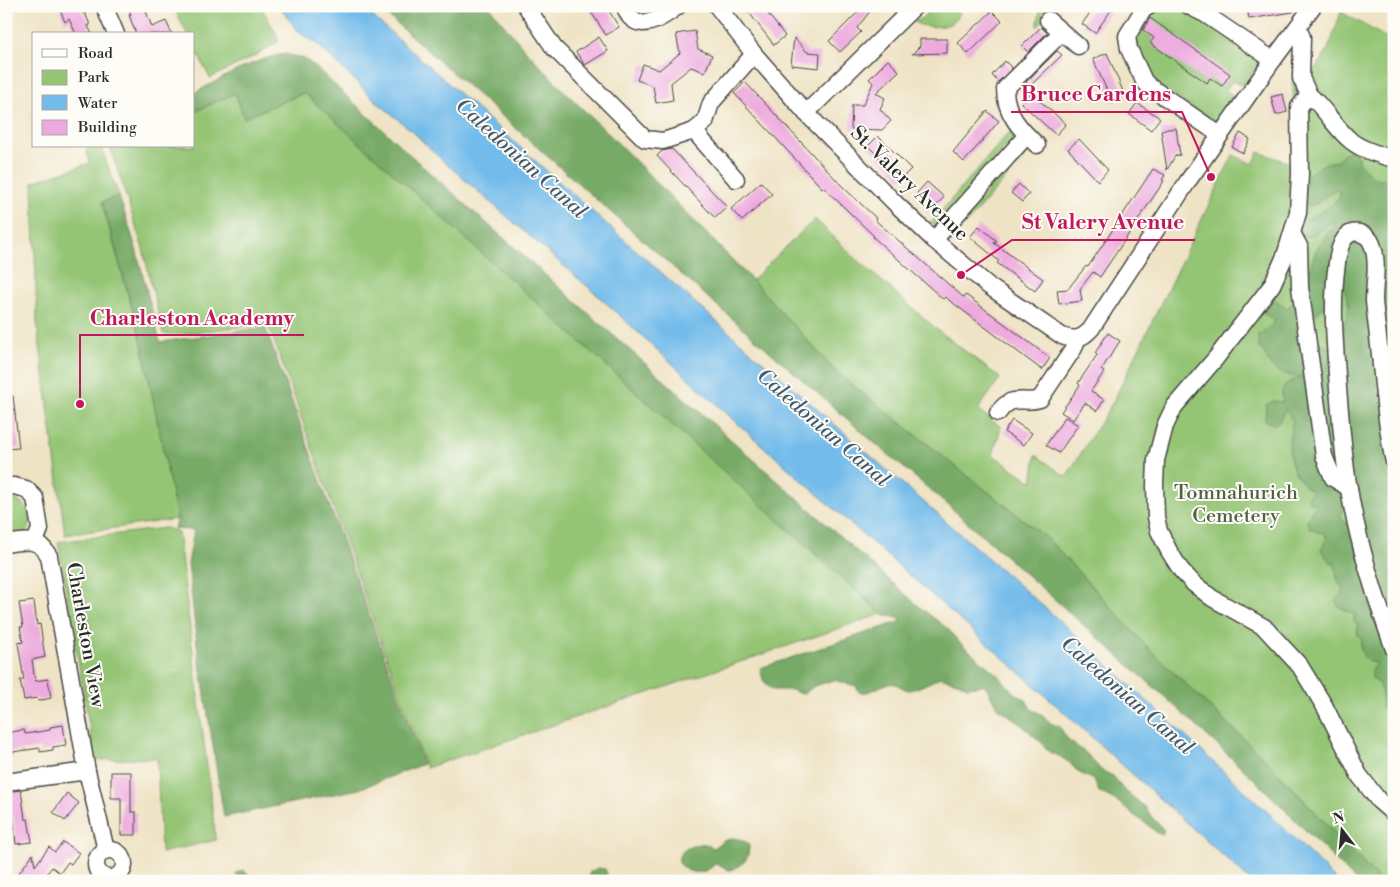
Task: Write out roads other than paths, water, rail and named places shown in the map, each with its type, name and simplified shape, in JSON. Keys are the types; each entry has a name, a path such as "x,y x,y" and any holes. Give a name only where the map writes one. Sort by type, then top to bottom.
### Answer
{"street":[{"path":"104,6 115,32"},
{"path":"526,6 554,48 645,139 663,141 694,131 705,122 711,103 754,54"},
{"path":"624,6 631,18 640,23 657,20 678,6"},
{"name":"St. Valery Avenue","path":"717,6 754,54 806,113 844,153 934,240 990,287 1062,336 1069,339 1077,339"},
{"path":"806,113 914,6"},
{"path":"1149,6 1143,10 1127,36 1129,49 1140,74 1149,86 1220,135"},
{"path":"1189,6 1205,14 1273,60"},
{"path":"998,413 1012,401 1040,399 1074,348 1077,339 1085,336 1091,329 1188,181 1273,60 1314,6"},
{"path":"1048,20 1078,46"},
{"path":"1298,28 1302,37 1301,78 1308,95 1319,104 1351,141 1394,159"},
{"path":"934,240 1032,140 1016,124 1010,113 1005,99 1005,89 1062,32"},
{"path":"1308,95 1299,107 1300,176 1298,212 1281,269 1272,285 1216,358 1174,407 1168,420 1156,460 1156,518 1169,551 1181,570 1194,584 1212,598 1264,628 1300,666 1326,707 1360,775 1379,801 1394,814"},
{"path":"694,131 736,179"},
{"path":"1394,462 1385,402 1374,301 1374,252 1371,242 1366,236 1353,232 1344,239 1337,263 1335,312 1336,364 1344,457 1363,553 1377,604 1394,649"},
{"path":"1293,234 1299,246 1300,287 1324,456 1333,478 1349,488"},
{"path":"6,488 14,486 26,489 34,498 40,529 36,542 6,544"},
{"name":"Charleston View","path":"36,542 44,546 49,556 87,771 106,850"},
{"path":"6,782 87,771"}],"water":[{"name":"Caledonian Canal","path":"279,6 361,6 692,300 1060,621 1271,815 1337,881 1251,881 1026,678 747,432 595,293 377,102 314,41 303,35"}],"place":[{"name":"Bruce Gardens","path":"1211,177"},
{"name":"St Valery Avenue","path":"961,275"},
{"name":"Charleston Academy","path":"80,404"}],"park label":[{"name":"Tomnahurich Cemetery","path":"1236,504"}]}
